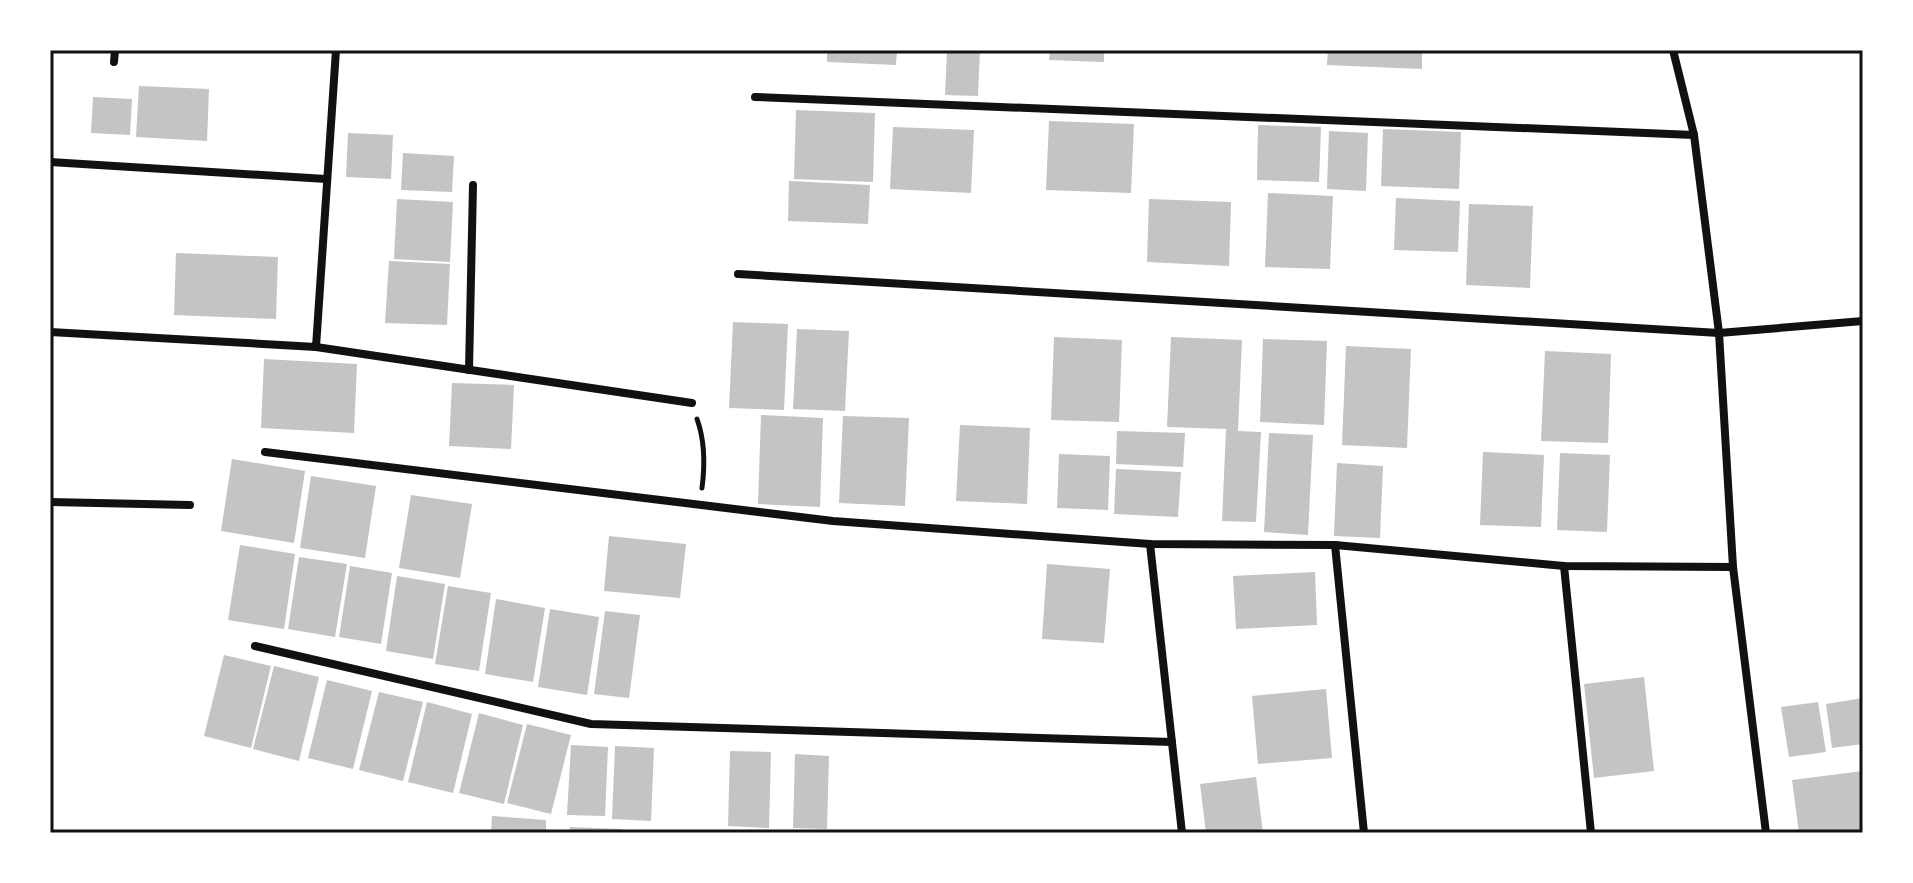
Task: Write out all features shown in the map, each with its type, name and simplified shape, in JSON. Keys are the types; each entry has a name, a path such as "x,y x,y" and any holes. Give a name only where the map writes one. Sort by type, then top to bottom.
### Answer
{"street":[{"path":"114,62 115,50"},
{"path":"316,347 336,50"},
{"path":"1673,50 1694,135 1719,333 1733,567 1766,833"},
{"path":"755,97 1694,135"},
{"path":"50,162 326,179"},
{"path":"469,370 473,185"},
{"path":"738,274 1719,333 1863,321"},
{"path":"50,332 316,347 692,403"},
{"path":"265,452 833,521 1150,544 1335,545 1564,566 1733,567"},
{"path":"50,502 190,505"},
{"path":"1150,544 1182,833"},
{"path":"1335,545 1364,833"},
{"path":"1564,566 1591,833"},
{"path":"255,646 591,724 1172,742"}],"path":[{"path":"692,403 701,430 705,468 699,505"}],"building":[{"path":"827,50 897,50 896,65 827,62"},
{"path":"947,50 980,50 978,96 945,95"},
{"path":"1050,50 1104,50 1104,62 1049,60"},
{"path":"1328,50 1422,50 1422,69 1327,65"},
{"path":"139,86 209,89 207,141 136,137"},
{"path":"93,97 132,99 130,135 91,133"},
{"path":"796,110 875,113 873,182 794,179"},
{"path":"1049,121 1134,124 1131,193 1046,190"},
{"path":"1258,125 1321,127 1319,182 1257,180"},
{"path":"893,127 974,130 971,193 890,189"},
{"path":"1383,129 1461,132 1459,189 1381,186"},
{"path":"1329,131 1368,133 1366,191 1327,189"},
{"path":"348,133 393,135 391,179 346,177"},
{"path":"403,153 454,156 452,192 401,190"},
{"path":"789,181 870,185 868,224 788,221"},
{"path":"1268,193 1333,196 1330,269 1265,267"},
{"path":"1396,198 1460,201 1458,252 1394,250"},
{"path":"397,199 453,202 450,262 394,259"},
{"path":"1149,199 1231,202 1229,266 1147,262"},
{"path":"1469,204 1533,206 1530,288 1466,285"},
{"path":"176,253 278,257 276,319 174,315"},
{"path":"389,261 450,264 447,325 385,323"},
{"path":"733,322 788,324 784,410 729,408"},
{"path":"797,329 849,331 845,411 793,409"},
{"path":"1054,337 1122,340 1119,422 1051,420"},
{"path":"1171,337 1242,340 1238,431 1261,432 1256,522 1222,521 1226,429 1167,427"},
{"path":"1263,339 1327,341 1324,425 1260,422"},
{"path":"1346,346 1411,349 1407,448 1342,445"},
{"path":"1545,351 1611,354 1608,443 1541,441"},
{"path":"264,359 357,364 354,433 261,428"},
{"path":"452,383 514,385 511,449 449,446"},
{"path":"761,415 823,418 820,507 758,504"},
{"path":"843,416 909,418 905,506 839,503"},
{"path":"960,425 1030,428 1027,504 956,501"},
{"path":"1117,431 1185,433 1183,467 1116,464"},
{"path":"1269,433 1313,435 1308,535 1264,532"},
{"path":"1483,452 1544,455 1541,527 1480,525"},
{"path":"1560,453 1610,455 1607,532 1557,530"},
{"path":"1059,454 1110,456 1108,510 1057,508"},
{"path":"232,459 305,471 294,543 221,531"},
{"path":"1337,463 1383,466 1380,538 1334,536"},
{"path":"1116,469 1181,472 1178,517 1114,514"},
{"path":"311,476 376,486 365,558 300,548"},
{"path":"411,495 472,504 460,578 399,568"},
{"path":"609,536 686,544 680,598 604,591"},
{"path":"240,545 295,554 284,629 228,620"},
{"path":"299,557 347,564 335,637 288,629"},
{"path":"1047,564 1110,569 1104,643 1042,639"},
{"path":"350,566 392,573 381,644 339,637"},
{"path":"1315,572 1317,625 1236,629 1233,576"},
{"path":"397,576 445,584 433,659 386,651"},
{"path":"448,586 491,593 479,671 435,664"},
{"path":"496,599 545,608 533,682 485,674"},
{"path":"550,609 599,617 587,695 538,687"},
{"path":"605,611 640,615 629,698 594,694"},
{"path":"224,655 271,666 251,748 204,736"},
{"path":"274,666 319,677 299,761 253,749"},
{"path":"1644,677 1654,771 1594,778 1584,684"},
{"path":"327,680 372,691 353,769 308,758"},
{"path":"1326,689 1332,758 1258,764 1252,696"},
{"path":"379,692 423,702 403,781 359,770"},
{"path":"1863,698 1863,744 1832,748 1826,704"},
{"path":"427,702 472,714 453,793 408,782"},
{"path":"1818,702 1826,752 1789,757 1781,707"},
{"path":"479,713 523,725 504,804 459,793"},
{"path":"527,724 571,735 551,814 507,803"},
{"path":"571,745 608,747 605,816 567,815"},
{"path":"615,746 654,748 651,821 612,819"},
{"path":"730,751 771,752 769,828 728,826"},
{"path":"795,754 829,756 827,829 793,828"},
{"path":"1863,771 1863,831 1799,833 1792,780"},
{"path":"1256,777 1263,833 1206,833 1200,784"},
{"path":"492,816 546,820 546,833 491,833"},
{"path":"570,827 622,829 622,833 569,833"}]}
